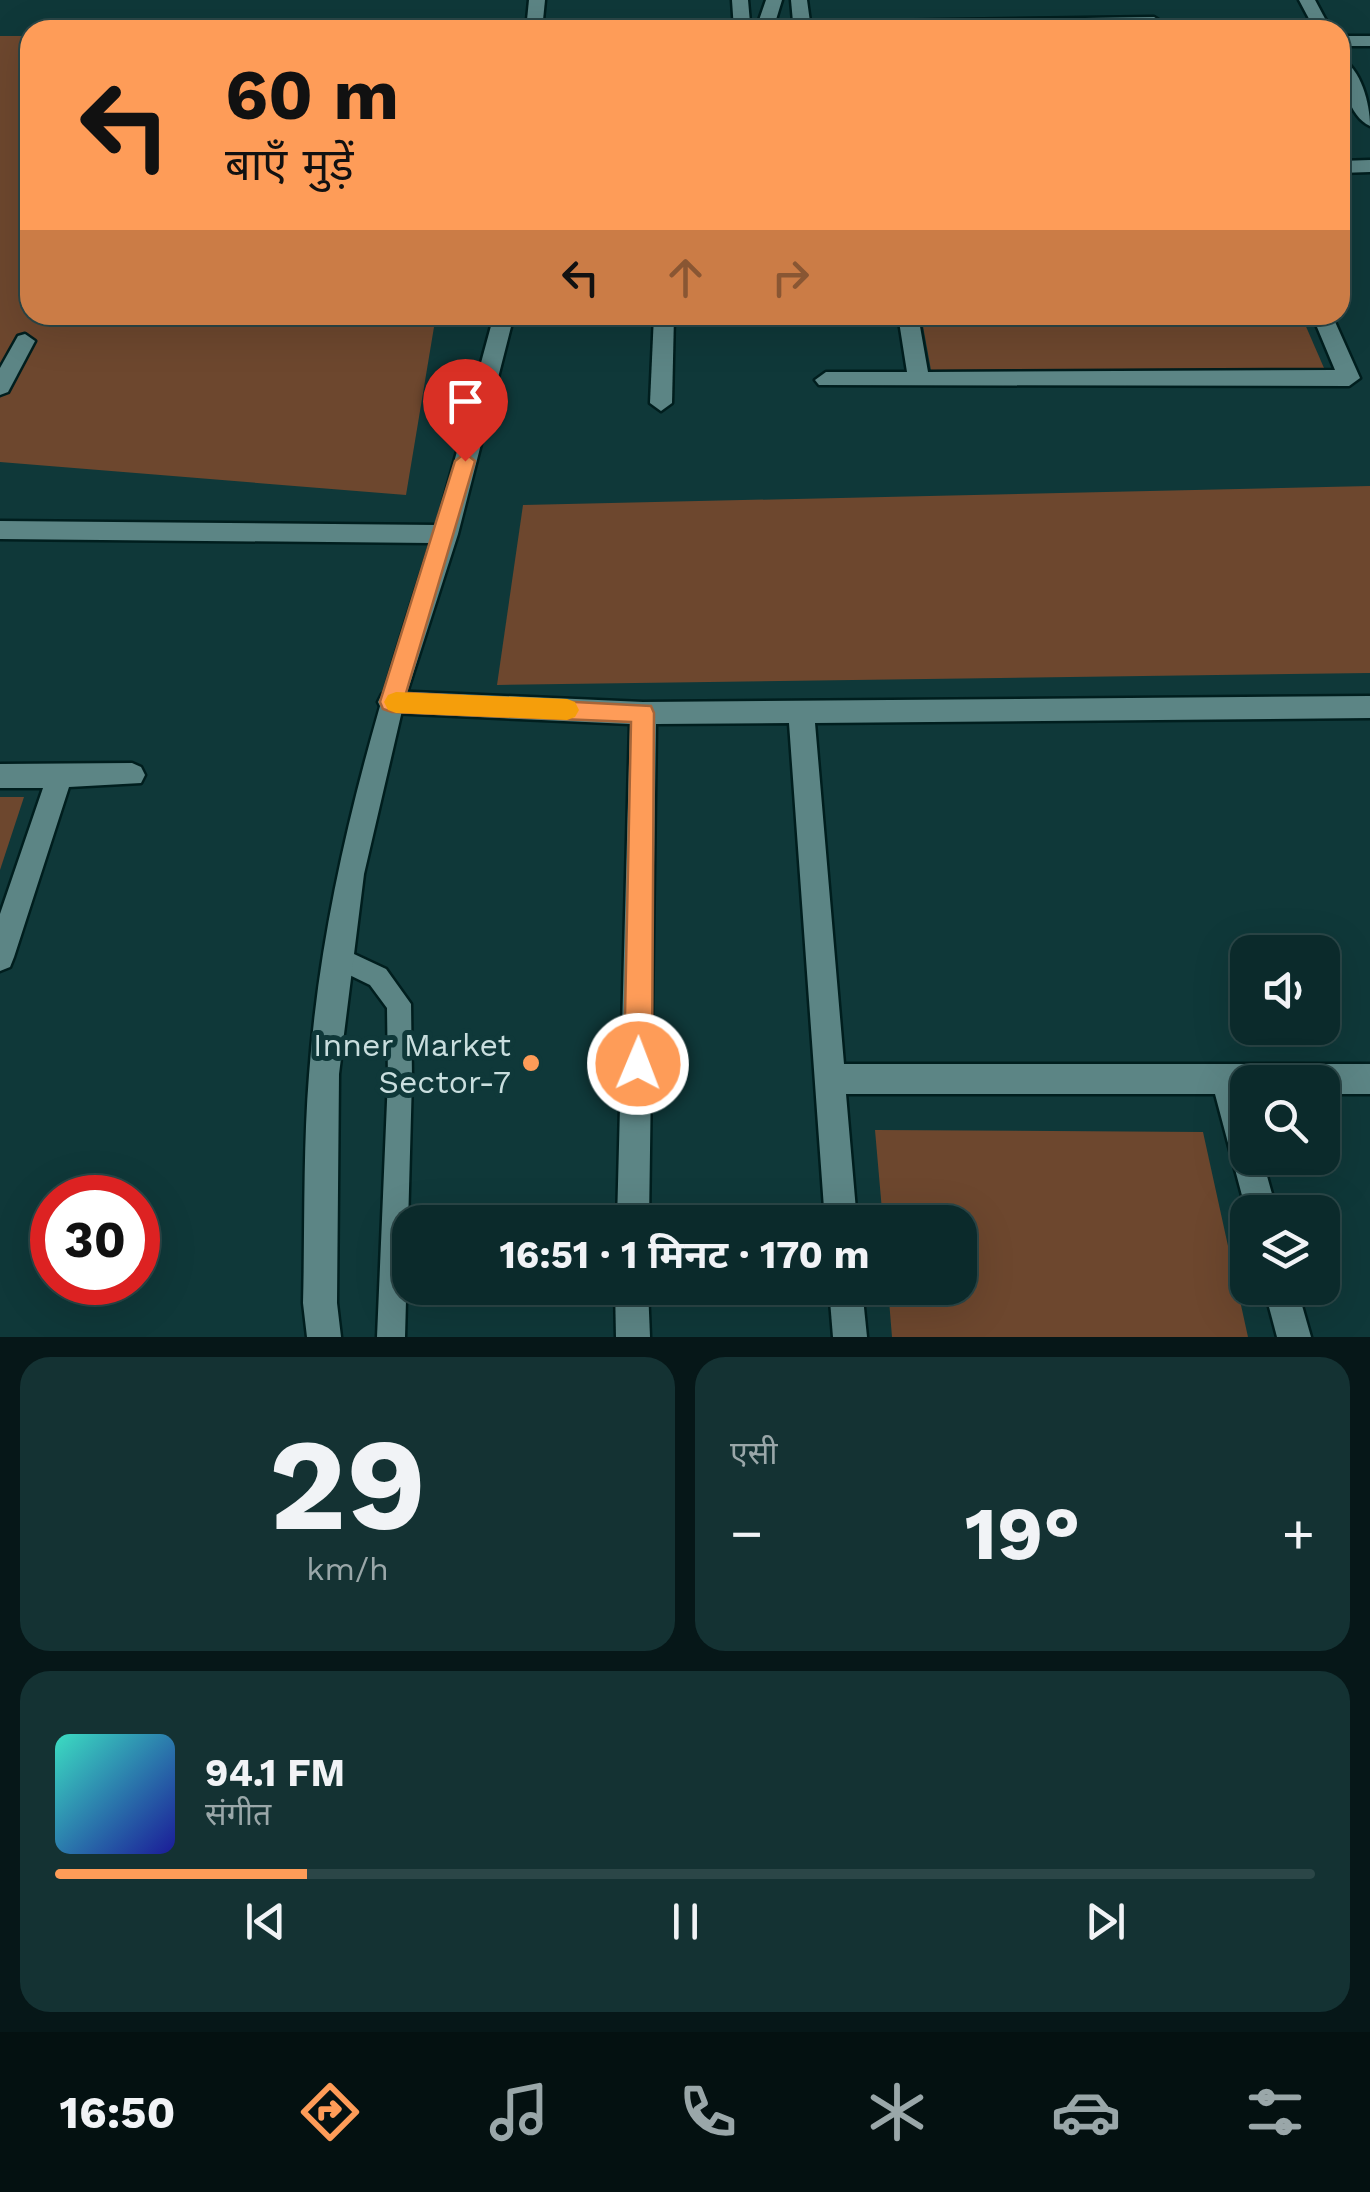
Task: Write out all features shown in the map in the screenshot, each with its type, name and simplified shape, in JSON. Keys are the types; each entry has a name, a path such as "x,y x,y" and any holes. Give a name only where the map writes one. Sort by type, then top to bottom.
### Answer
{"street":[{"path":"1350,82 1370,121"},
{"path":"324,1337 320,1302 324,1074 350,874 392,702 446,534 501,325"},
{"path":"660,402 664,325"},
{"path":"910,325 920,378"},
{"path":"826,380 1349,378 1326,325"},
{"path":"0,387 25,341"},
{"path":"0,530 446,534"},
{"path":"392,702 643,713 1370,707"},
{"path":"801,712 840,1205"},
{"path":"633,1205 643,713"},
{"path":"0,957 60,775"},
{"path":"0,776 132,775"},
{"path":"830,1079 1370,1079"},
{"path":"1226,1079 1257,1195"},
{"path":"632,1305 633,1337"},
{"path":"847,1305 850,1337"},
{"path":"1286,1305 1294,1337"}],"lane":[{"path":"339,958 378,977 399,1004 391,1337"}],"shaded area":[{"path":"0,36 20,36 20,325 434,325 406,495 0,462"},
{"path":"923,325 1305,325 1324,368 931,370"},
{"path":"1370,486 1370,673 497,685 523,505"},
{"path":"0,797 24,797 0,870"},
{"path":"875,1130 1203,1132 1230,1255 1230,1305 1241,1305 1248,1337 892,1337 889,1305 977,1305 977,1205 882,1205"}],"slow traffic":[{"path":"396,702 567,710"}],"place":[{"name":"Inner Market Sector-7","path":"531,1063"}],"route":[{"path":"465,461 392,702 643,713 638,1064"}]}
